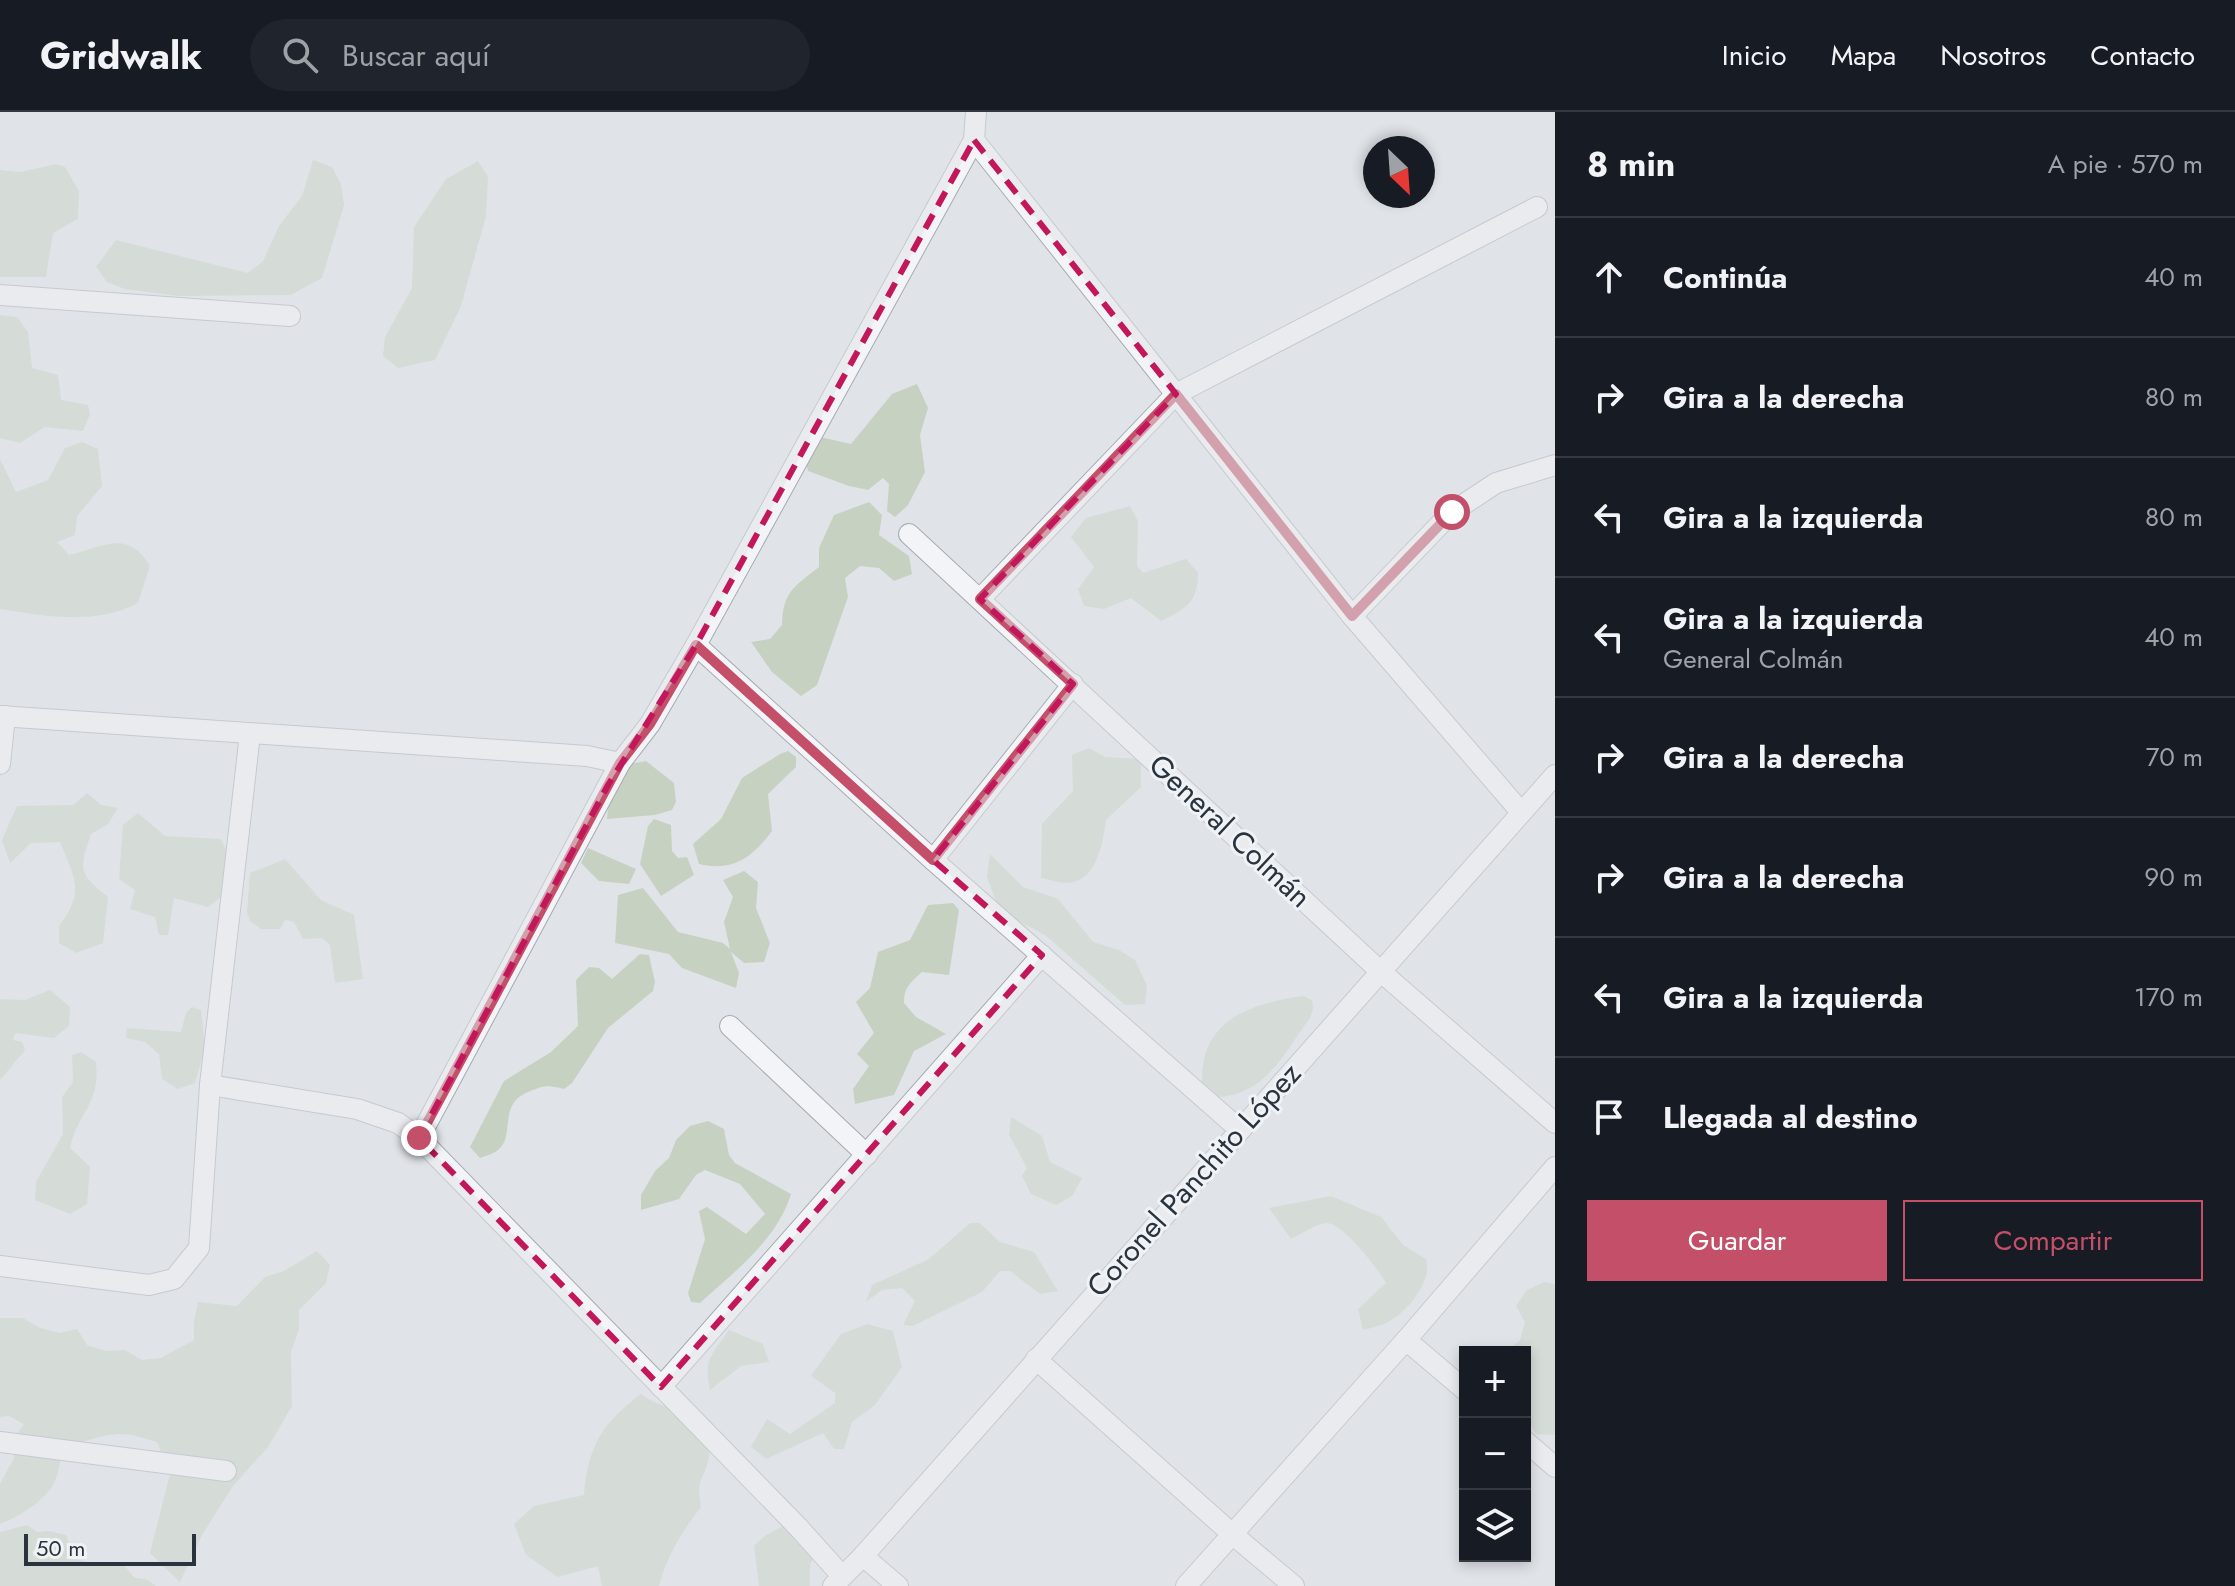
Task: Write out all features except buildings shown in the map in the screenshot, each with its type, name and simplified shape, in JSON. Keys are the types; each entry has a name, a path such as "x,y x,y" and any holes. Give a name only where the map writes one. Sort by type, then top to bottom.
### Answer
{"street":[{"path":"419,1138 620,763 650,724 696,645 974,140 976,112"},
{"path":"974,140 1352,616 1521,812"},
{"path":"980,599 1176,394 1537,207"},
{"path":"0,295 290,316"},
{"path":"1352,616 1452,512 1496,483 1555,465"},
{"name":"General Colmán","path":"909,534 1380,971 1555,1123"},
{"path":"696,645 933,860 1239,1129"},
{"path":"933,860 1073,684"},
{"path":"0,764 2,716 587,756 620,763"},
{"path":"0,1266 149,1285 174,1279 199,1248 210,1085 250,734"},
{"name":"Coronel Panchito López","path":"838,1581 1555,775"},
{"path":"661,1387 1042,955"},
{"path":"730,1026 867,1155"},
{"path":"210,1085 357,1109 398,1123 419,1138 799,1528 838,1581"},
{"path":"1186,1586 1406,1340 1555,1167"},
{"path":"1406,1340 1459,1385"},
{"path":"1036,1359 1294,1586"},
{"path":"0,1442 226,1471"},
{"path":"1531,1446 1555,1467"},
{"path":"863,1556 898,1586"}],"highlighted area":[{"path":"974,140 1176,394 980,599 1073,684 933,860 1042,955 661,1387 419,1138 608,785 696,645"}],"green space":[{"path":"313,160 332,167 341,184 344,205 322,278 291,295 178,296 125,289 107,282 96,267 116,240 248,273 263,261 279,226 302,196"},
{"path":"478,161 488,177 486,216 461,306 435,360 398,368 383,356 385,337 412,288 414,227 446,179"},
{"path":"56,164 65,167 79,191 78,219 53,233 46,277 0,277 0,170 20,172"},
{"path":"0,315 17,317 28,332 32,368 58,375 61,400 88,405 90,414 83,431 45,427 20,443 0,438"},
{"path":"917,384 928,408 920,435 925,472 908,505 895,517 887,511 889,484 883,478 868,490 808,471 801,445 816,436 851,444 892,394"},
{"path":"82,442 98,449 102,486 77,516 75,535 57,542 69,555 115,543 133,547 150,566 138,603 104,615 87,617 0,609 0,459 16,492 48,480 65,448"},
{"path":"869,502 882,515 879,535 909,556 912,574 894,581 879,568 860,566 845,578 848,597 817,685 801,696 772,672 751,642 770,639 782,625 788,597 819,567 819,548 834,515"},
{"path":"1130,506 1138,521 1137,566 1143,573 1186,559 1198,573 1193,598 1161,621 1131,598 1104,609 1084,606 1078,589 1094,567 1071,537 1086,518"},
{"path":"1089,748 1105,757 1141,759 1141,787 1106,820 1097,859 1085,876 1067,883 1041,878 1042,824 1073,791 1072,755"},
{"path":"788,751 796,757 796,767 768,794 772,831 757,849 741,861 722,866 699,864 693,844 721,819 742,778"},
{"path":"646,761 674,783 676,802 672,810 655,815 607,819 610,785 619,766"},
{"path":"87,793 101,805 118,808 108,824 91,834 83,863 86,876 108,897 103,943 76,953 59,943 59,926 75,894 73,875 60,842 31,843 10,863 2,840 17,806 73,805"},
{"path":"138,813 165,836 221,839 236,872 230,890 208,907 174,898 168,935 159,935 155,917 130,909 135,890 119,879 123,825"},
{"path":"654,819 671,825 672,851 678,858 687,857 694,875 661,896 640,864 648,826"},
{"path":"588,848 636,869 629,884 599,881 581,863"},
{"path":"990,854 1023,887 1058,899 1093,942 1119,950 1135,960 1147,986 1145,1004 1125,1005 1045,935 1011,917 997,904 987,877"},
{"path":"285,859 321,900 354,915 363,979 335,983 330,945 322,938 303,939 294,922 285,920 280,929 261,929 250,921 247,912 250,873"},
{"path":"744,871 758,882 756,908 770,943 764,962 744,963 731,952 739,973 736,988 682,968 669,954 615,943 618,895 643,888 678,932 723,943 730,949 724,922 733,897 723,880"},
{"path":"953,903 959,910 949,975 922,972 911,982 904,997 904,1003 916,1017 946,1034 914,1051 894,1095 855,1104 853,1089 869,1066 857,1054 874,1033 856,1002 870,988 878,952 910,940 928,905"},
{"path":"640,954 649,955 655,982 653,991 608,1028 572,1083 564,1089 542,1087 519,1098 510,1112 503,1144 480,1158 470,1147 504,1081 551,1052 578,1026 576,980 589,967 599,968 612,979"},
{"path":"50,990 70,1007 69,1026 54,1038 15,1033 13,1040 22,1042 25,1050 0,1080 0,999 25,1000"},
{"path":"1303,996 1312,1000 1310,1018 1273,1069 1262,1079 1236,1094 1220,1097 1202,1082 1210,1043 1232,1018 1265,1004"},
{"path":"192,1007 201,1010 205,1047 195,1083 178,1089 162,1079 159,1054 145,1042 126,1038 127,1028 181,1032 186,1013"},
{"path":"81,1052 96,1062 97,1076 92,1098 70,1148 90,1167 87,1204 70,1214 35,1200 36,1182 63,1134 62,1097 73,1082 72,1055"},
{"path":"1011,1117 1042,1136 1050,1162 1082,1178 1072,1196 1056,1205 1031,1194 1022,1176 1027,1168 1009,1135"},
{"path":"708,1121 724,1129 729,1155 735,1163 791,1194 765,1241 700,1303 691,1302 688,1293 705,1239 699,1211 707,1207 746,1234 765,1214 740,1184 705,1170 696,1175 679,1199 641,1210 641,1195 655,1171 669,1158 676,1140 690,1126"},
{"path":"1331,1196 1381,1217 1403,1245 1426,1259 1426,1277 1417,1295 1403,1311 1385,1323 1363,1330 1358,1309 1386,1283 1351,1239 1334,1225 1323,1223 1291,1239 1269,1208"},
{"path":"970,1223 980,1223 1000,1242 1034,1252 1058,1291 1040,1294 1010,1271 1000,1271 982,1292 913,1326 903,1325 915,1301 902,1288 882,1290 866,1302 872,1285 929,1259"},
{"path":"317,1251 330,1265 326,1283 299,1310 299,1329 291,1352 292,1406 268,1447 233,1486 202,1535 180,1582 150,1553 170,1474 157,1442 116,1434 72,1446 62,1457 50,1490 23,1513 0,1524 0,1484 14,1458 13,1439 24,1424 9,1416 0,1417 0,1318 23,1318 40,1328 59,1333 77,1329 87,1345 106,1351 125,1350 142,1360 161,1358 194,1340 198,1302 237,1306 265,1277 284,1271"},
{"path":"1544,1282 1555,1284 1555,1435 1536,1434 1531,1425 1531,1346 1512,1346 1520,1340 1525,1322 1516,1306 1527,1290"},
{"path":"867,1324 893,1331 902,1367 875,1405 852,1422 844,1449 834,1449 823,1433 766,1459 751,1447 767,1419 790,1434 835,1403 835,1393 811,1376 841,1334"},
{"path":"729,1330 763,1344 769,1362 741,1366 710,1390 708,1364"},
{"path":"641,1394 682,1414 694,1423 708,1443 709,1458 700,1485 701,1507 676,1544 659,1586 602,1586 598,1566 558,1577 526,1555 514,1524 534,1506 584,1495 589,1463 599,1437 616,1415"},
{"path":"27,1525 37,1532 66,1535 75,1559 103,1566 122,1563 135,1578 146,1579 156,1586 0,1586 0,1532"},
{"path":"781,1527 799,1528 814,1558 810,1564 810,1586 759,1586 754,1546"}],"route":[{"path":"419,1138 620,763 650,724 696,645 933,860 1073,684 980,599 1176,394 1352,616 1452,512"}]}
